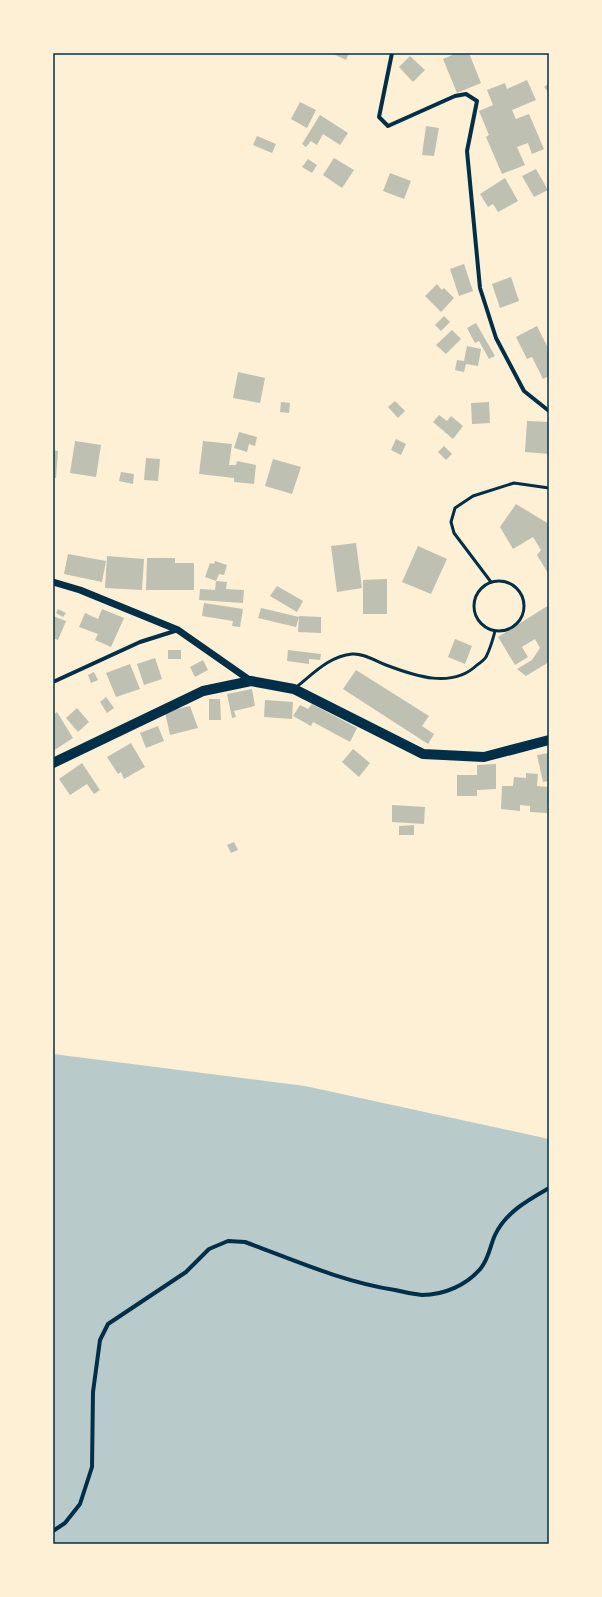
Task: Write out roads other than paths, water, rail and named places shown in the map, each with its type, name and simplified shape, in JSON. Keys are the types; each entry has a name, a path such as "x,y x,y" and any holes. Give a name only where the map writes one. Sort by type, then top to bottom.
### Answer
{"main road":[{"path":"53,763 203,691 251,681 294,689 423,754 484,756 549,740"}],"street":[{"path":"392,53 379,117 388,126 455,96 466,94 477,101 467,151 480,288 496,338 524,391 549,411"},
{"path":"53,582 80,590 178,630 251,681"},
{"path":"53,682 140,642 178,630"},
{"path":"53,1531 65,1523 80,1504 92,1467 93,1392 100,1340 108,1324 186,1272 209,1249 228,1241 244,1242 365,1285 422,1294 449,1290 469,1280 482,1267 490,1254 494,1236 503,1220 526,1201 549,1188"}],"lane":[{"path":"491,582 454,533 451,522 455,508 473,496 514,482 549,488"},
{"path":"500,580 508,582 516,587 521,593 524,601 524,610 516,625 509,630 496,631 485,627 479,622 473,607 478,591 491,582 500,580"},
{"path":"294,689 321,667 340,657 352,654 361,655 396,668 438,680 459,678 474,669 486,657 496,631"}]}
